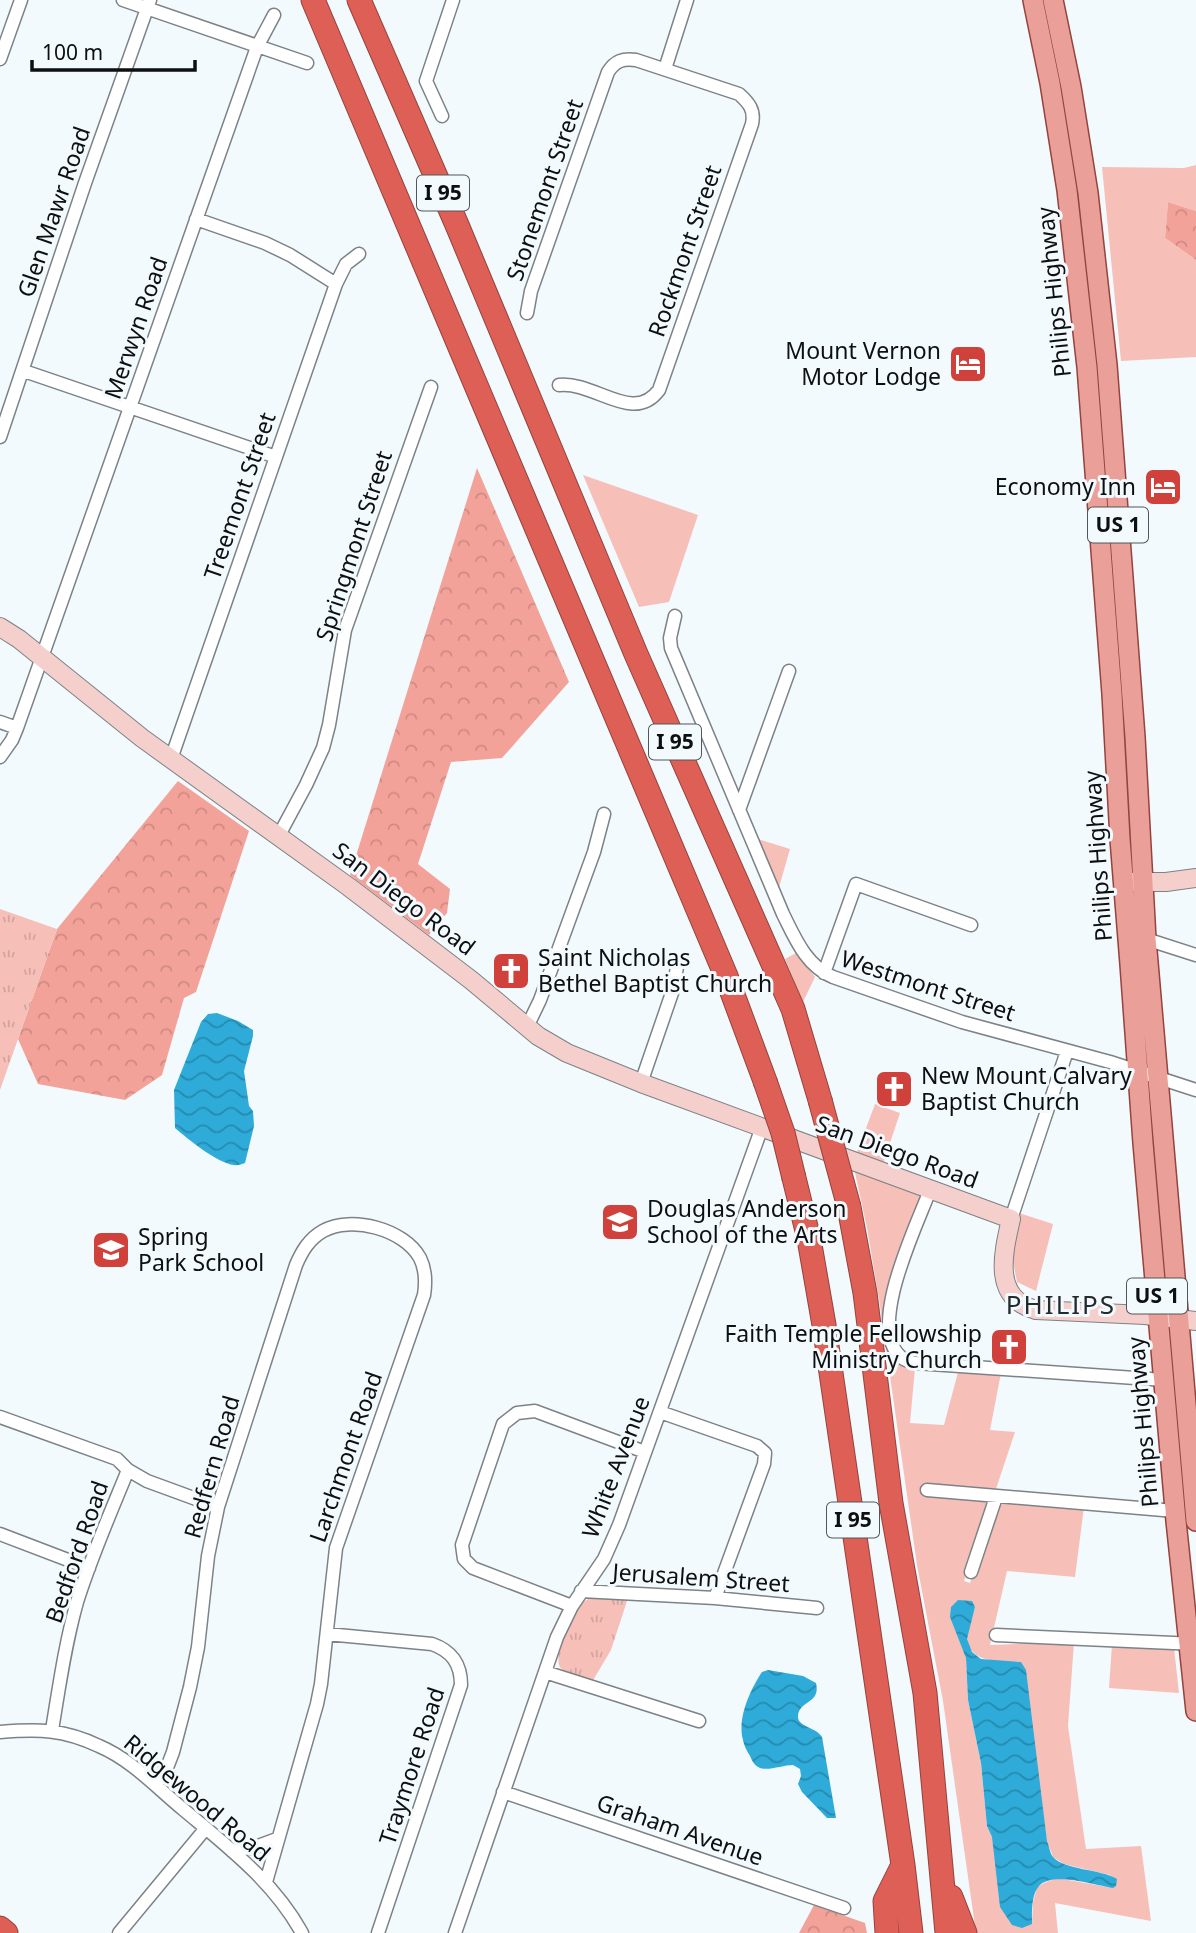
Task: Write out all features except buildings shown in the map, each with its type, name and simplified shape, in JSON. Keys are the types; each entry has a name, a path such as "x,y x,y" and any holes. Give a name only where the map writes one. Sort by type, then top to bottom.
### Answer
{"highway":[{"name":"I 95","path":"313,0 721,963 783,1133 809,1238 824,1325 911,1933"},
{"name":"I 95","path":"359,0 457,225 648,683 793,1009 849,1206 866,1293 891,1503 925,1693 947,1933"},
{"path":"887,1933 885,1901 903,1864"},
{"path":"941,1872 965,1933"},
{"path":"0,1928 6,1933"}],"main road":[{"name":"Philips Highway","path":"1033,0 1093,326"},
{"name":"Philips Highway","path":"1054,0 1093,234 1093,326 1148,1074 1187,1320 1196,1521"},
{"name":"Philips Highway","path":"1133,882 1146,939 1148,1074 1143,1143 1175,1511 1192,1644 1196,1711"}],"street":[{"path":"0,59 21,0"},
{"path":"123,0 148,4 257,47 307,63"},
{"path":"442,116 426,81 453,0"},
{"path":"665,69 687,0"},
{"name":"Glen Mawr Road","path":"0,437 148,4"},
{"name":"Merwyn Road","path":"0,757 17,728 257,47 274,15"},
{"path":"1038,23 1059,25"},
{"name":"Stonemont Street","path":"527,313 531,291 604,82 612,66 617,61 628,58 665,69"},
{"name":"Rockmont Street","path":"559,385 577,385 630,404 646,402 659,390 752,124 752,109 739,94 665,69"},
{"path":"1060,141 1081,151"},
{"path":"196,219 278,249 336,284"},
{"name":"Treemont Street","path":"171,759 336,284 346,264 359,254"},
{"path":"24,371 276,457"},
{"name":"Springmont Street","path":"278,837 323,747 345,630 431,387"},
{"name":"Westmont Street","path":"675,616 670,638 671,648 793,935 810,961 824,973 962,1022 1196,1090"},
{"name":"San Diego Road","path":"0,627 19,639 171,759 349,887 471,980 527,1027 567,1053 641,1083 1011,1219"},
{"path":"739,810 789,671"},
{"path":"0,722 17,728"},
{"path":"527,1027 540,1000 594,852 604,814"},
{"path":"1133,882 1196,878"},
{"path":"824,973 856,884 971,925"},
{"path":"1146,939 1196,955"},
{"path":"641,1083 673,990 677,967"},
{"path":"1066,1051 1011,1219 1006,1244 1004,1280 1007,1289 1020,1304 1036,1310 1187,1320"},
{"name":"White Avenue","path":"455,1933 557,1637 572,1606 604,1559 612,1542 762,1128"},
{"path":"930,1190 892,1293 888,1322 890,1339 900,1356 916,1363 1164,1380"},
{"name":"Redfern Road","path":"156,1785 173,1752 190,1688 198,1647 208,1556 218,1507 303,1250 321,1231 336,1225 366,1225 383,1231"},
{"name":"Larchmont Road","path":"266,1882 317,1704 339,1537 426,1284 419,1256 401,1238 383,1231"},
{"path":"572,1606 473,1568 464,1559 462,1545 503,1424 517,1413 535,1411 645,1452"},
{"path":"660,1412 757,1446 765,1453 764,1464 715,1598"},
{"path":"0,1417 117,1459 128,1471 147,1481 218,1507"},
{"name":"Bedford Road","path":"51,1730 70,1630 89,1568 128,1471"},
{"path":"927,1490 1175,1511"},
{"path":"971,1572 996,1497"},
{"path":"0,1534 89,1568"},
{"name":"Jerusalem Street","path":"581,1591 715,1598 817,1608"},
{"name":"Traymore Road","path":"327,1634 432,1644 451,1654 461,1674 461,1685 378,1933"},
{"path":"996,1635 1192,1644"},
{"path":"545,1672 699,1721"},
{"name":"Ridgewood Road","path":"0,1732 51,1730 101,1746 126,1761 266,1882 291,1913 302,1933"},
{"name":"Graham Avenue","path":"503,1792 844,1908"},
{"path":"119,1933 206,1828"},
{"path":"232,1851 277,1839"}],"green space":[{"path":"1196,165 1196,211 1168,202 1165,238 1196,260 1196,357 1121,361 1102,167 1184,168"},
{"path":"1168,202 1196,211 1196,260 1165,238"},
{"path":"477,468 569,682 502,758 451,762 418,864 450,889 447,913 429,935 350,875"},
{"path":"583,475 698,515 669,602 639,607"},
{"path":"178,781 249,831 196,992 184,998 162,1075 125,1100 38,1084 18,1039 57,929"},
{"path":"758,839 790,849 778,891"},
{"path":"0,909 57,929 0,1090"},
{"path":"796,953 815,977 803,1002 785,959"},
{"path":"875,1104 900,1113 882,1167 856,1155"},
{"path":"854,1168 922,1195 887,1291 886,1304 891,1360 895,1358 907,1368 915,1368 910,1423 944,1425 958,1372 1001,1373 990,1430 1015,1432 995,1492 921,1486 920,1492 987,1501 986,1515 964,1581 970,1583 999,1501 1084,1507 1075,1577 1007,1571 990,1645 1074,1642 1068,1726 1086,1849 1141,1846 1151,1921 1055,1903 1058,1933 976,1933 943,1701 917,1565 867,1228","holes":["958,1600 975,1607 967,1636 974,1653 988,1660 1020,1662 1047,1841 1053,1857 1064,1864 1110,1875 1113,1888 1057,1878 1044,1883 1037,1887 1032,1924 987,1826 981,1763 968,1700 966,1658"]},
{"path":"1019,1213 1053,1224 1036,1291 1017,1282 1012,1257"},
{"path":"591,1598 628,1598 611,1650 592,1682 564,1671 558,1660 574,1615 581,1604"},
{"path":"1112,1644 1174,1648 1179,1693 1109,1688"},
{"path":"814,1905 865,1923 867,1933 799,1933"}],"water":[{"path":"217,1013 253,1030 244,1071 254,1126 245,1163 238,1165 211,1155 175,1128 174,1090 201,1022 208,1014"},
{"path":"958,1600 972,1601 975,1607 967,1639 972,1652 981,1659 1021,1662 1026,1670 1047,1841 1052,1856 1065,1865 1117,1879 1113,1888 1063,1879 1045,1882 1035,1894 1032,1924 1022,1928 1012,1925 1000,1907 992,1837 987,1826 981,1763 968,1700 966,1658 950,1617 951,1607"},
{"path":"768,1670 803,1676 816,1683 815,1695 799,1711 798,1720 822,1737 836,1818 827,1818 802,1792 798,1784 800,1769 793,1765 760,1768 754,1763 743,1742 742,1723 746,1705 762,1672"}],"place":[{"name":"Mount Vernon Motor Lodge","path":"968,364"},
{"name":"Economy Inn","path":"1163,487"},
{"name":"Saint Nicholas Bethel Baptist Church","path":"511,971"},
{"name":"New Mount Calvary Baptist Church","path":"894,1089"},
{"name":"Douglas Anderson School of the Arts","path":"620,1222"},
{"name":"Spring Park School","path":"111,1250"},
{"name":"Faith Temple Fellowship Ministry Church","path":"1009,1347"}],"district":[{"name":"PHILIPS","path":"1061,1305"}]}
